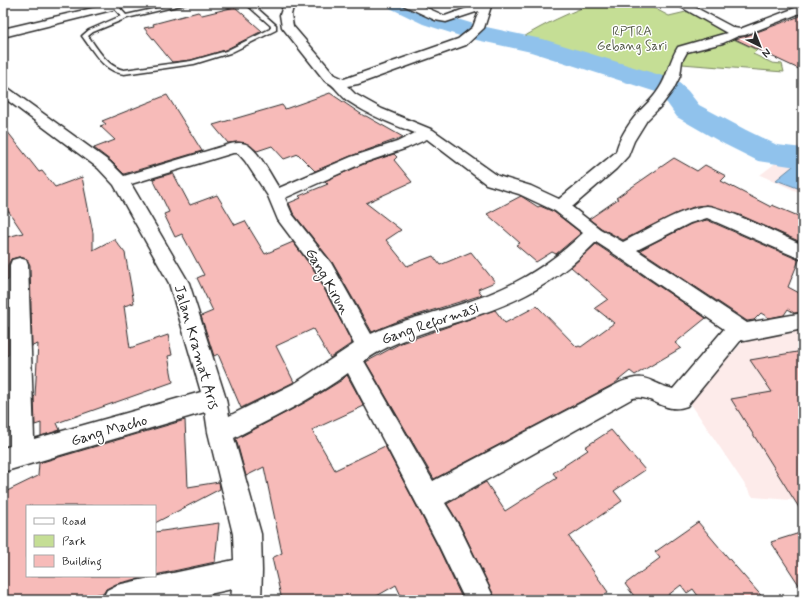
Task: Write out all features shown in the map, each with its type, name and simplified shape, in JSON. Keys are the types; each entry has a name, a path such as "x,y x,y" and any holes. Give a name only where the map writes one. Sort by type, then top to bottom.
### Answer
{"street":[{"path":"3,33 128,3"},
{"path":"289,3 285,15 288,27 330,78 343,83 353,81 457,44 475,31 487,4"},
{"path":"407,3 439,18 446,19 487,4"},
{"path":"679,3 736,32 746,32 803,8"},
{"path":"561,207 610,166 623,153 626,141 642,117 656,103 668,86 673,76 676,61 682,50 723,39 734,35 736,32"},
{"path":"337,81 343,91 360,103 393,120 428,133 492,180 525,190 561,207 594,232 744,332 776,324 803,321"},
{"name":"Jalan Kramat Aris","path":"6,96 104,165 121,182 179,283 214,399 220,432 247,534 248,571 246,600"},
{"path":"276,196 363,158 402,145 428,133"},
{"name":"Gang Kirun","path":"121,182 237,148 242,148 252,158 276,196 284,216 324,268 359,353 428,498 449,536 480,600"},
{"path":"623,250 684,218 708,212 723,217 803,253"},
{"name":"Gang Reformasi","path":"220,432 282,402 317,382 383,338 426,322 467,311 521,290 545,275 578,248 594,232"},
{"path":"13,458 19,264"},
{"path":"428,498 617,394 637,387 648,388 672,400 679,400 738,328"},
{"name":"Gang Macho","path":"13,458 214,399"},
{"path":"117,600 248,571"}],"lane":[{"path":"187,3 125,17 90,31 85,36 110,69 117,72 192,63 228,52 273,30 274,26 248,3"},
{"path":"115,6 125,17"}],"shaded area":[{"path":"803,142 803,194 760,175"},
{"path":"803,324 803,501 753,497 689,401 750,334"}],"green space":[{"name":"RPTRA Gebang Sari","path":"594,3 639,3 650,6 669,16 690,11 732,33 731,38 757,50 753,54 772,63 782,64 784,72 669,63 663,82 562,49 522,38 557,19"}],"water":[{"path":"803,158 803,190 776,180"}],"building":[{"path":"235,7 262,31 225,50 191,60 172,62 144,28 154,26 153,24 198,12 202,15"},
{"path":"803,15 803,71 735,39 746,36"},
{"path":"330,93 364,116 403,137 315,171 298,154 284,159 272,146 257,151 246,143 228,143 213,125 282,105 285,109"},
{"path":"167,95 202,151 124,174 111,161 94,148 115,140 100,126 106,124 102,121"},
{"path":"3,126 39,172 42,171 55,187 82,177 93,233 93,250 114,239 125,253 134,303 124,306 130,348 168,335 172,355 168,356 173,382 57,423 60,430 41,436 41,423 35,425 34,397 38,344 32,346 30,265 27,259 19,257 11,259 8,265 8,280 3,282 3,238 23,233 3,203"},
{"path":"394,154 397,157 394,160 412,182 366,203 401,230 386,240 407,266 433,256 440,265 471,252 495,282 478,289 482,295 401,320 372,332 332,262 293,213 289,203 301,198 299,196 328,184 325,181 364,164"},
{"path":"674,158 697,171 705,165 726,176 721,181 771,207 772,205 803,218 803,243 740,215 707,205 696,206 675,214 623,240 601,228 589,219 618,199 616,198"},
{"path":"173,173 190,205 217,195 235,225 245,221 265,254 293,242 316,273 352,343 330,358 313,329 276,346 294,382 241,408 218,354 214,356 201,316 213,311 197,278 204,275 182,234 175,237 164,214 169,212 153,179"},
{"path":"521,196 538,207 540,206 554,212 581,233 556,254 552,252 536,262 516,245 520,243 487,214"},
{"path":"707,220 799,260 788,287 803,295 803,312 794,313 788,309 784,315 769,318 761,313 754,320 747,321 640,250 691,224"},
{"path":"596,244 706,318 675,343 681,348 635,375 630,371 614,384 434,479 366,362 401,343 495,310 505,323 537,306 577,347 581,347 614,323 595,308 608,299 571,267"},
{"path":"8,327 8,355 3,357 3,329"},
{"path":"803,351 803,514 731,399 772,392 750,360"},
{"path":"347,375 364,406 312,430 335,470 385,446 438,547 462,598 458,600 403,600 396,585 370,600 282,600 272,558 282,553 264,467 246,476 236,439 308,401 342,380"},
{"path":"185,420 188,487 219,482 220,489 156,522 156,505 26,505 26,577 141,578 116,584 106,589 104,593 60,600 3,600 3,493 38,476 39,463"},
{"path":"611,430 645,470 614,491 622,501 569,537 608,592 597,600 496,600 460,525 447,504 486,482 505,511 557,478 553,473 588,450 585,447"},
{"path":"698,522 765,600 701,600 693,589 687,593 681,585 662,600 637,600 625,584 660,558 655,552"},
{"path":"219,523 215,562 156,575 156,532"},
{"path":"803,532 803,591 771,542"}],"waterway":[{"path":"398,3 432,19 472,32 537,45 666,86 678,97 688,111 735,137 770,154 803,158"}]}
